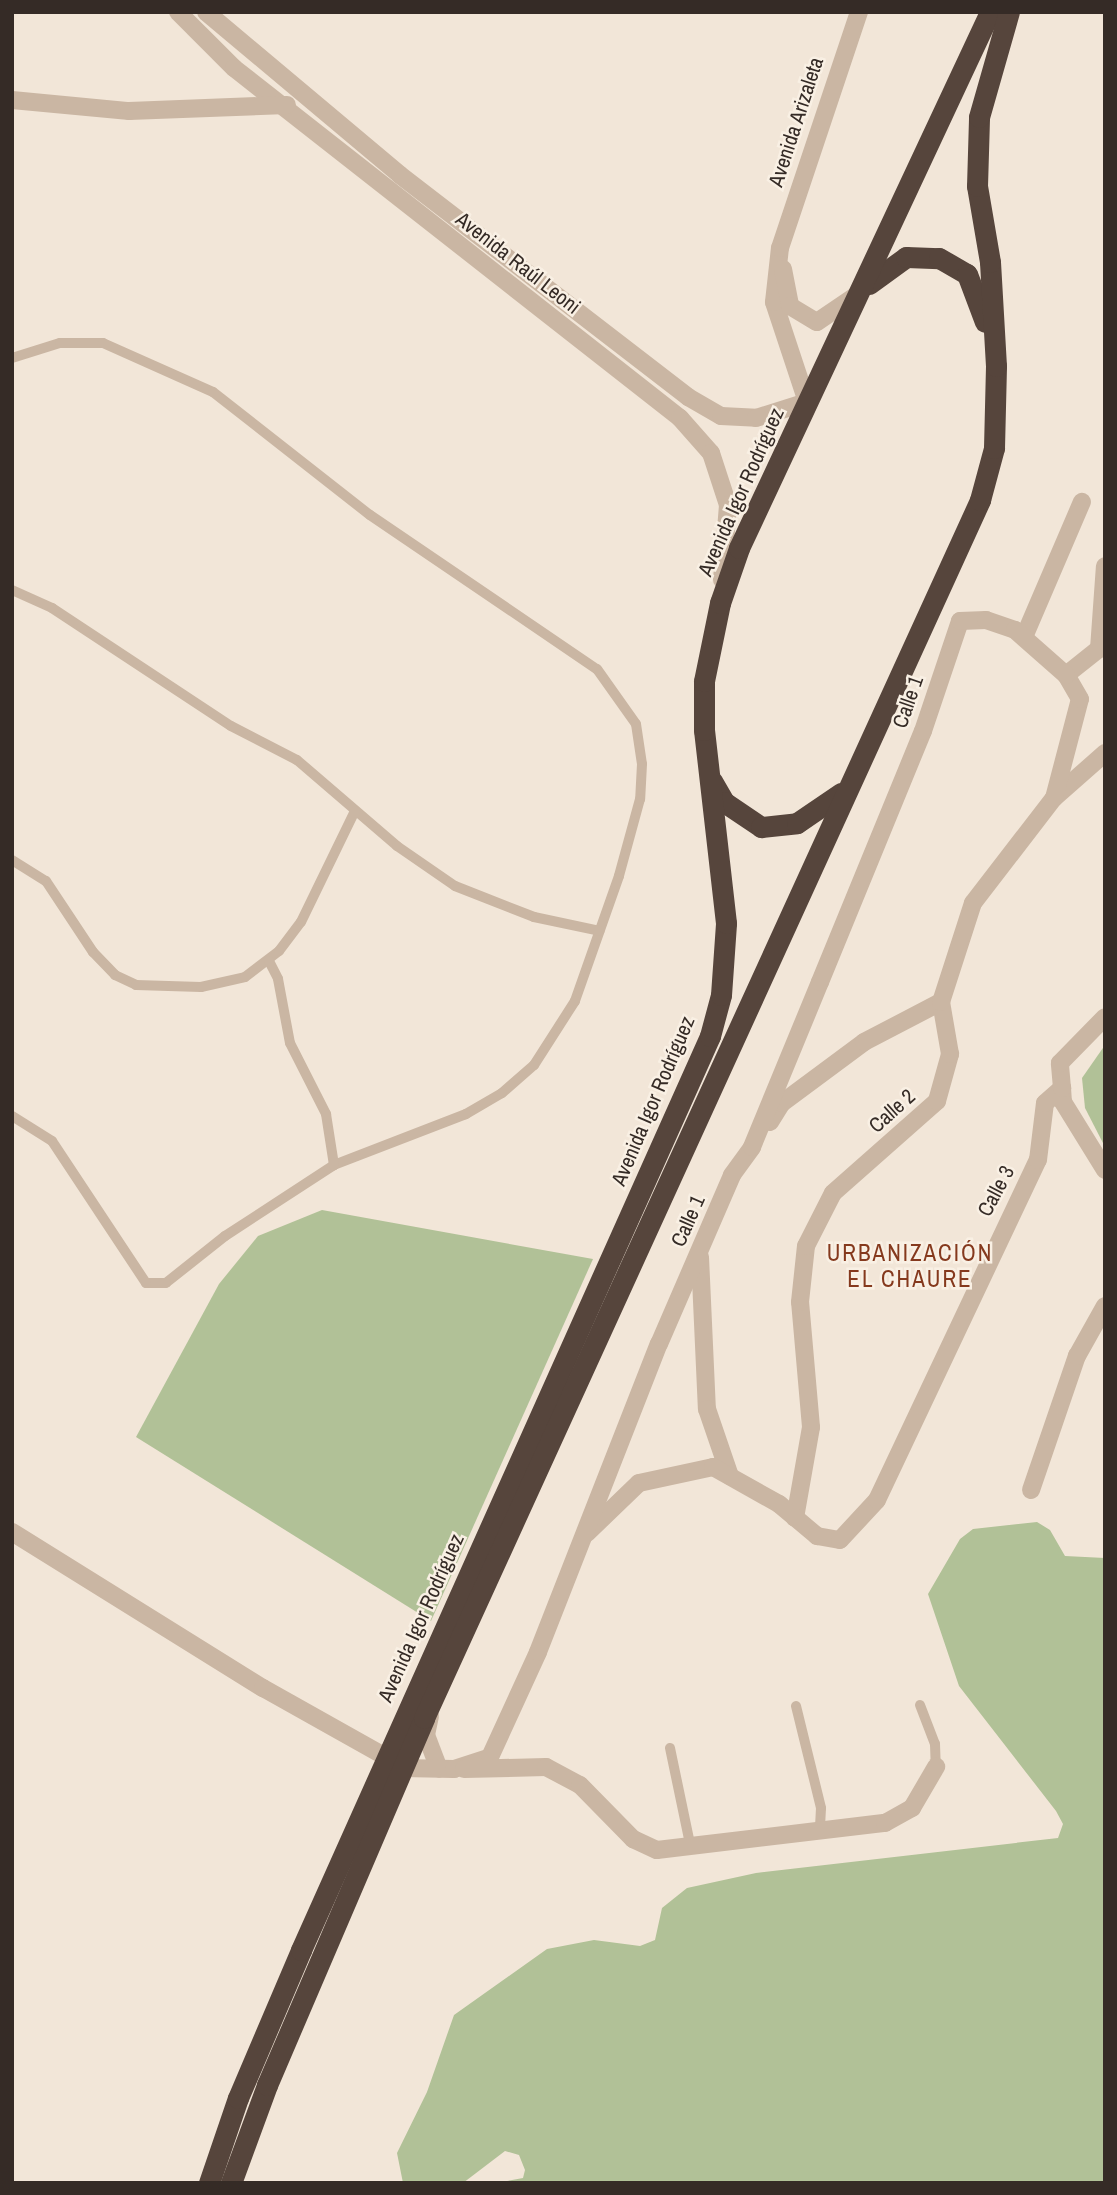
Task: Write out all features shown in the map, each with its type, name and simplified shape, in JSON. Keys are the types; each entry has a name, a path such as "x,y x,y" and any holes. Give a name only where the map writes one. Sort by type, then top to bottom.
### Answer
{"highway":[{"name":"Avenida Igor Rodríguez","path":"231,2183 394,1763 710,1036 721,995 726,923 708,773 704,681 720,603 739,548 990,12"},
{"name":"Avenida Igor Rodríguez","path":"209,2183 270,2021 394,1763 433,1699 750,1013 846,789 980,500 994,448 997,390 990,262 978,186 979,117 1009,12"},
{"path":"858,294 888,265 906,257 939,258 967,274 978,296 997,390"},
{"path":"708,773 724,802 761,827 808,818 846,789"}],"street":[{"name":"Avenida Raúl Leoni","path":"178,12 284,107 680,418 711,453 728,505 720,603"},
{"name":"Avenida Raúl Leoni","path":"205,12 301,95 688,397 721,416 756,418 807,402"},
{"path":"195,30 205,12"},
{"name":"Avenida Arizaleta","path":"807,402 774,302 779,248 859,12"},
{"path":"12,100 129,111 284,107 301,95"},
{"path":"779,248 790,306 805,317 817,322 858,294"},
{"path":"1082,502 1024,637 1066,675 1102,646 1105,566"},
{"name":"Calle 1","path":"394,1763 446,1769 490,1757 699,1251 732,1175 752,1147 923,731 960,621 986,620 1024,637"},
{"name":"Calle 2","path":"795,1518 811,1427 800,1302 806,1246 833,1193 937,1101 950,1054 942,1002 974,903 1054,798 1080,699 1066,675"},
{"path":"1054,798 1105,753"},
{"path":"752,1147 782,1103 864,1042 942,1002"},
{"name":"Calle 3","path":"795,1518 817,1536 840,1539 877,1500 1038,1160 1045,1103 1062,1088 1060,1063 1105,1017"},
{"path":"1062,1088 1063,1102 1105,1170"},
{"path":"699,1251 706,1409 730,1476"},
{"path":"1031,1490 1077,1356 1105,1306"},
{"path":"583,1537 639,1483 713,1467 795,1518"},
{"path":"12,1532 263,1688 394,1763"},
{"path":"433,1699 426,1735 446,1769 546,1766 580,1785 644,1846 690,1844 885,1823 902,1816 936,1767"}],"lane":[{"path":"12,358 60,343 103,343 200,385 370,515 597,669 636,724 642,764 636,815 600,931 567,1017 519,1081 466,1114 334,1165 225,1236 172,1279 153,1285 146,1283 52,1141 12,1116"},
{"path":"12,590 52,608 231,726 297,760 355,811 455,886 534,917 600,931"},
{"path":"12,860 46,881 99,961 136,985 212,985 245,976 269,961 301,922 355,811"},
{"path":"269,961 278,979 290,1043 326,1114 334,1165"},
{"path":"920,1705 935,1744 936,1767"},
{"path":"796,1706 821,1808 820,1829"},
{"path":"670,1748 690,1844"}],"green space":[{"path":"1105,1045 1105,1147 1085,1108 1082,1078"},
{"path":"322,1210 593,1259 431,1621 136,1437 219,1284 258,1236"},
{"path":"1037,1522 1050,1530 1065,1556 1105,1558 1105,2183 496,2183 523,2178 525,2170 519,2155 505,2151 463,2183 403,2183 397,2153 427,2092 454,2015 547,1949 594,1940 640,1946 655,1940 662,1908 687,1888 756,1873 1058,1838 1063,1824 1056,1811 959,1686 928,1594 960,1539 973,1529"}],"district":[{"name":"URBANIZACIÓN EL CHAURE","path":"910,1266"}]}
